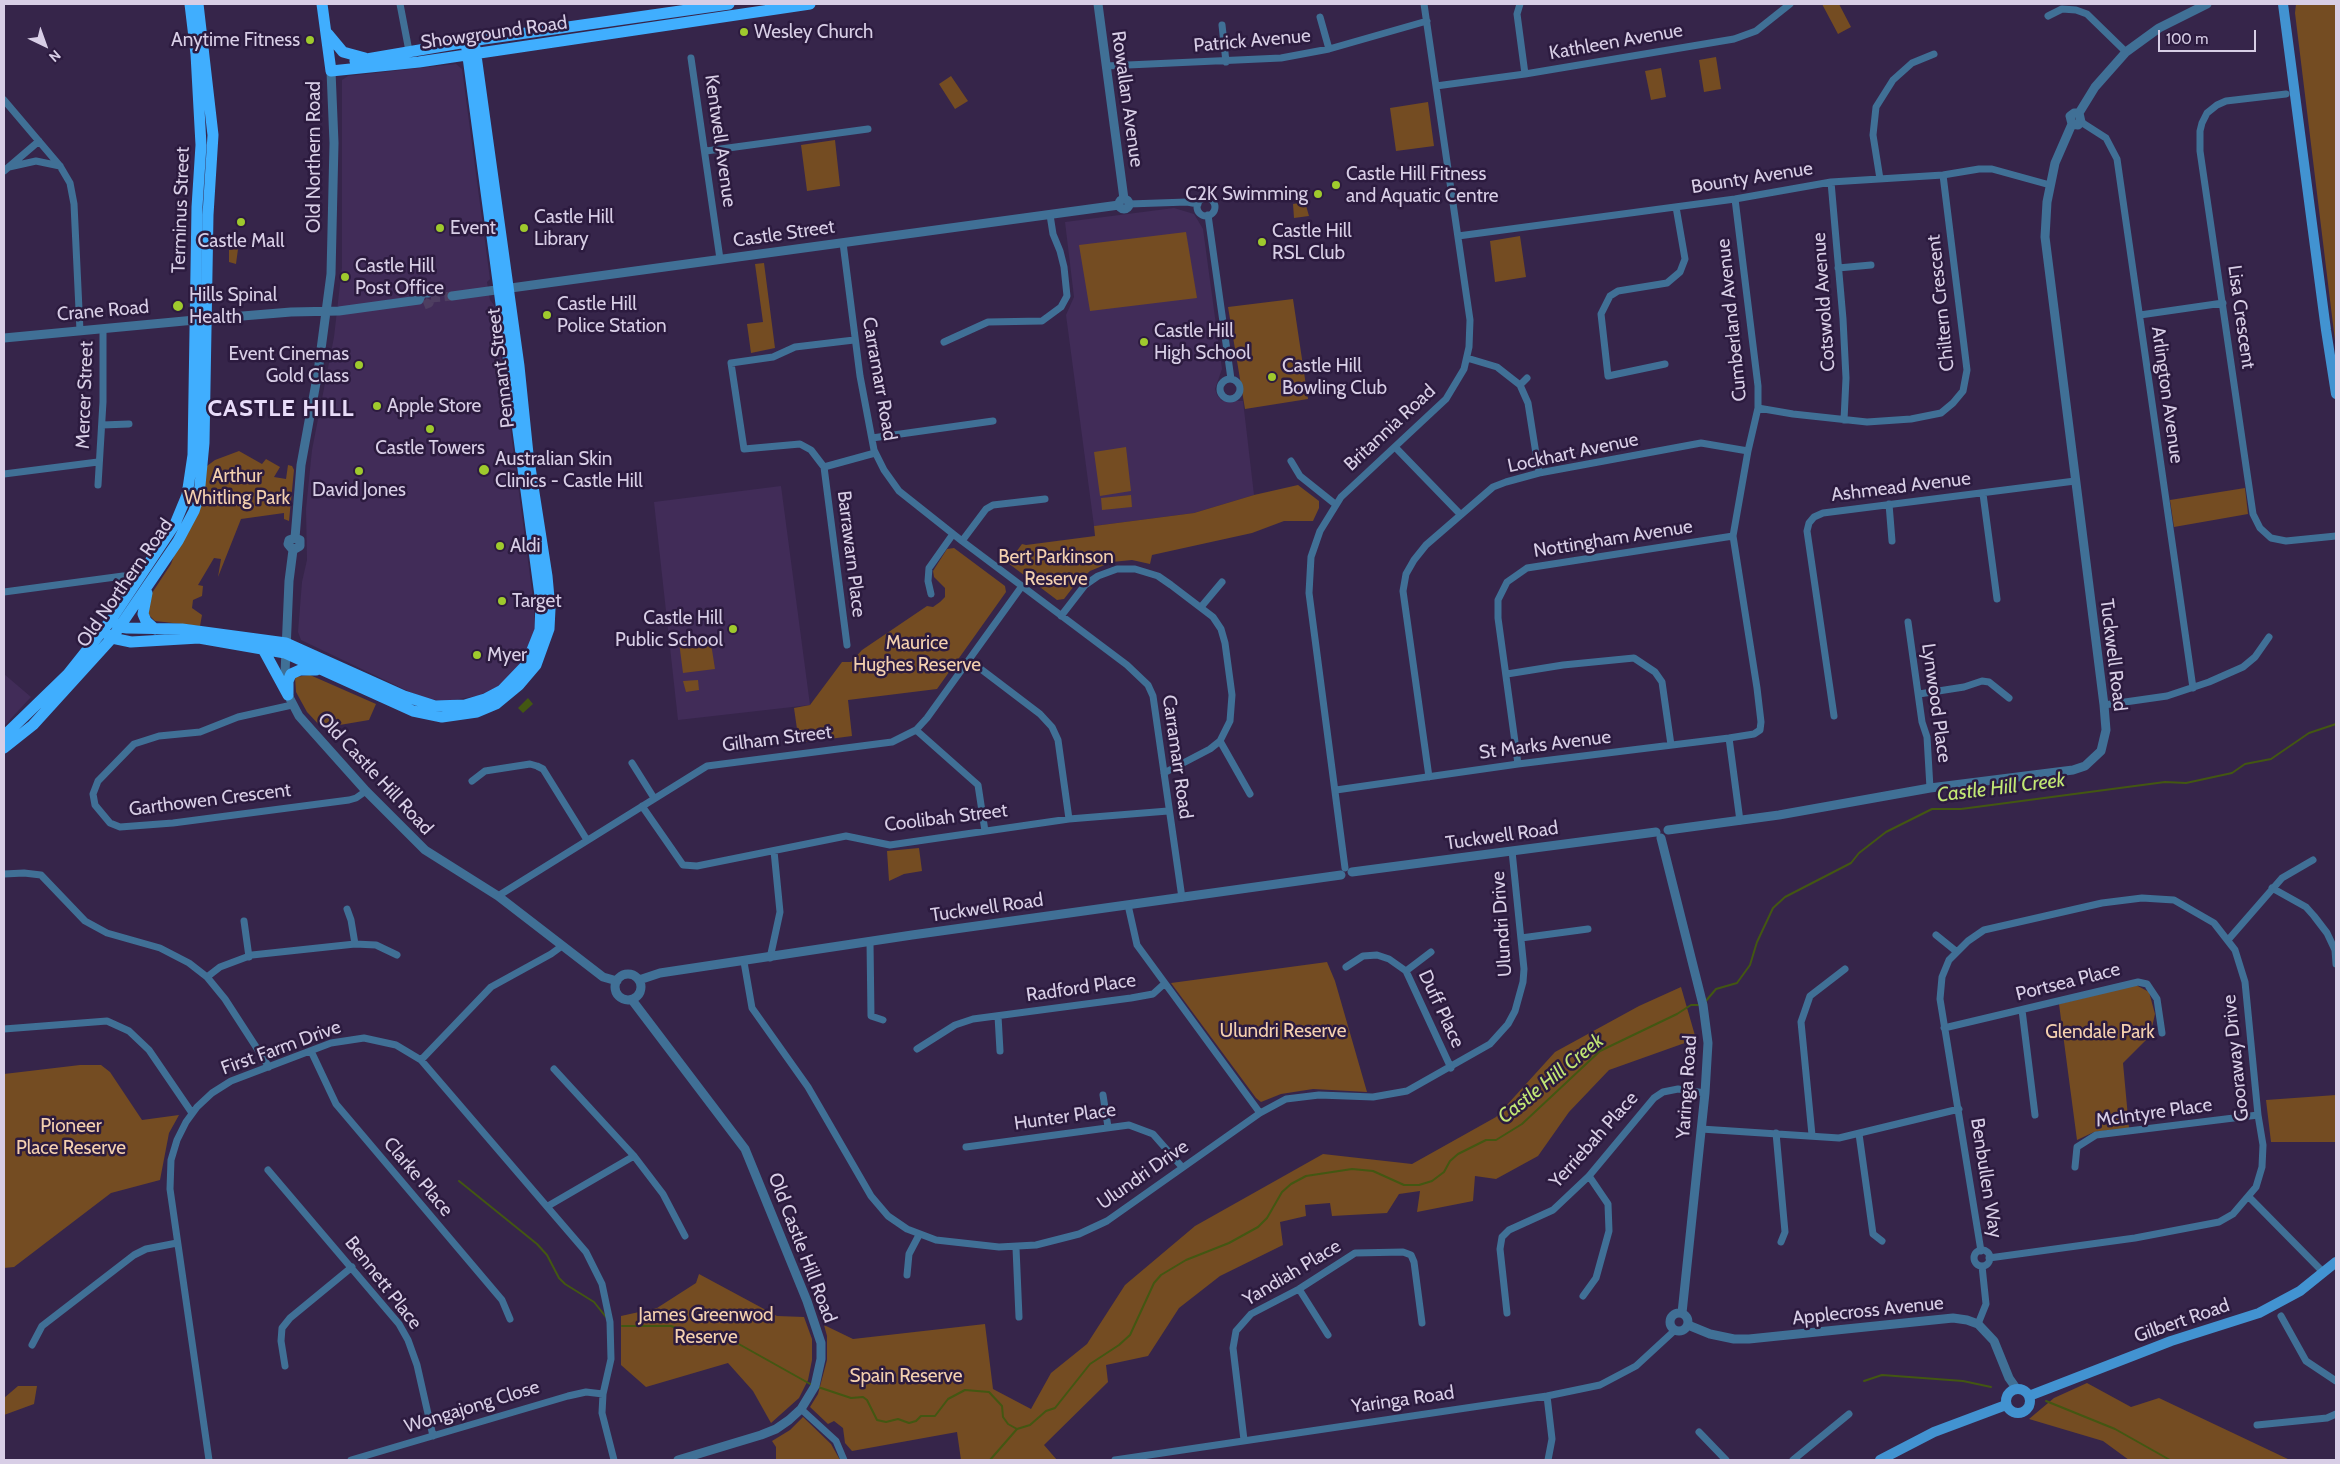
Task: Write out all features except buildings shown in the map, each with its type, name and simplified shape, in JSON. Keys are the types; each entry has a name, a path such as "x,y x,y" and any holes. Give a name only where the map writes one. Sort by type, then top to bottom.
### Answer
{"main road":[{"name":"Terminus Street","path":"190,4 204,92"},
{"name":"Terminus Street","path":"198,4 204,92 196,210 200,320 199,443 203,464"},
{"name":"Old Northern Road","path":"322,4 331,68"},
{"name":"Showground Road","path":"331,68 369,58 470,41 683,7 729,4"},
{"name":"Showground Road","path":"331,68 419,62 810,4"},
{"path":"2283,4 2336,394"},
{"path":"683,7 689,18 701,20"},
{"path":"326,31 343,52 369,58"},
{"path":"470,41 471,54"},
{"path":"482,94 482,72 488,60 496,55 524,46"},
{"name":"Pennant Street","path":"285,648 404,696 435,706 465,705 485,699 502,690 526,665 540,630 541,603 503,289 482,94 471,54"},
{"name":"Pennant Street","path":"285,648 320,670 413,711 442,717 477,712 496,704 519,685 536,665 549,629 550,609 471,54"},
{"name":"Terminus Street","path":"190,478 199,443"},
{"name":"Old Northern Road","path":"146,578 178,541 194,511 203,464"},
{"name":"Old Northern Road","path":"4,748 33,725 116,623 146,578 182,510 190,478"},
{"path":"146,578 143,614 146,621 155,628"},
{"path":"116,623 182,629 285,648"},
{"name":"Old Northern Road","path":"4,736 107,634"},
{"path":"107,634 131,642 199,638 263,648 285,648"},
{"path":"263,648 290,700"},
{"path":"290,700 288,681 291,674 300,670 320,670"},
{"name":"Gilbert Road","path":"2029,1396 2171,1341 2259,1313 2288,1298 2324,1273 2336,1262"},
{"path":"2016,1388 2023,1389 2029,1396 2028,1408 2020,1413 2012,1411 2006,1405 2007,1395 2016,1388"},
{"path":"1880,1460 1934,1432 2006,1405"}],"street":[{"path":"400,4 409,51"},
{"name":"Rowallan Avenue","path":"1098,4 1124,203"},
{"name":"Britannia Road","path":"1346,872 1309,585 1313,549 1320,530 1335,504 1446,399 1459,379 1468,358 1470,320 1424,4"},
{"path":"1520,4 1518,14 1525,74"},
{"name":"Kathleen Avenue","path":"1436,86 1525,74 1734,39 1756,31 1790,4"},
{"name":"Tuckwell Road","path":"639,980 660,973 1182,898 1346,872 1658,835 1661,826 1668,830 1740,821 1930,788 2073,770 2084,766 2101,751 2105,742 2104,704 2046,257 2046,216 2050,185 2063,141 2095,87 2126,52 2159,28 2208,4"},
{"path":"2048,16 2062,9 2076,10 2087,14 2126,52"},
{"path":"1320,17 1329,49"},
{"name":"Patrick Avenue","path":"1106,66 1281,58 1329,49 1427,21"},
{"path":"1222,25 1226,62"},
{"path":"1880,179 1873,135 1876,107 1893,80 1912,63 1934,54"},
{"name":"Kentwell Avenue","path":"691,58 706,151 720,259"},
{"name":"Old Northern Road","path":"326,311 331,274 334,202 331,68"},
{"name":"Lisa Crescent","path":"2286,94 2226,101 2207,113 2200,131 2200,151 2253,514 2260,528 2271,538 2286,541 2336,536"},
{"path":"4,100 60,166 73,193 80,331"},
{"name":"Arlington Avenue","path":"2077,120 2106,138 2117,159 2193,688"},
{"path":"706,151 868,129"},
{"path":"6,169 39,141"},
{"path":"6,169 36,161 60,166"},
{"name":"Bounty Avenue","path":"1458,236 1736,199 1830,182 1943,175 1985,168 2050,185"},
{"name":"Chiltern Crescent","path":"1758,408 1867,422 1941,413 1953,404 1963,391 1967,370 1943,175"},
{"name":"Cotswold Avenue","path":"1830,182 1846,378 1844,420"},
{"path":"1203,199 1213,201 1214,210 1208,215 1200,213 1198,204 1203,199"},
{"name":"Cumberland Avenue","path":"1736,199 1758,386 1758,408 1748,451 1733,536 1757,688 1761,722 1759,731"},
{"name":"Castle Street","path":"452,296 1050,215 1124,203 1186,202 1198,204"},
{"path":"1665,364 1608,376 1601,314 1603,306 1610,296 1618,291 1667,283 1680,272 1685,259 1676,207"},
{"path":"944,342 988,322 1042,321 1061,307 1067,296 1064,267 1053,234 1050,215"},
{"path":"1208,215 1231,379"},
{"name":"Carramarr Road","path":"843,243 854,340 875,453 900,491 962,541 1127,665 1148,685 1153,696 1182,898"},
{"path":"1838,268 1871,265"},
{"path":"290,700 285,648 288,580 293,550 288,544 289,540 295,538 301,466 326,311 421,302 422,293 428,293"},
{"path":"2140,315 2223,303"},
{"name":"Crane Road","path":"4,338 200,320 326,311"},
{"name":"Mercer Street","path":"98,485 98,462 102,425 104,329"},
{"path":"854,340 795,348 773,357 731,363 744,449 800,444 811,450 824,467 875,453"},
{"path":"1468,358 1496,367 1520,385 1528,403 1540,473"},
{"path":"1520,385 1527,378"},
{"path":"872,438 993,421"},
{"path":"102,425 129,424"},
{"name":"Lockhart Avenue","path":"1428,777 1403,591 1406,574 1414,560 1460,514 1493,487 1540,473 1702,443 1748,451"},
{"path":"1395,447 1460,514"},
{"path":"1291,461 1300,476 1335,504"},
{"name":"Mercer Street","path":"4,474 98,462"},
{"name":"Barrawarn Place","path":"824,467 847,645"},
{"name":"Ashmead Avenue","path":"1834,716 1807,531 1809,523 1823,513 2075,481"},
{"path":"1983,494 1997,599"},
{"path":"962,541 986,509 993,505 1045,500"},
{"path":"1889,504 1892,542"},
{"path":"931,594 928,581 929,568 953,534"},
{"name":"Nottingham Avenue","path":"1518,764 1500,633 1498,600 1507,582 1527,568 1733,536"},
{"path":"1061,616 1085,585 1098,576 1117,570 1135,569 1158,576 1202,607 1213,617 1221,629 1225,643 1232,708 1230,721 1220,741 1201,754 1164,773"},
{"path":"4,592 123,576 146,578"},
{"path":"1202,607 1222,582"},
{"name":"Gilham Street","path":"498,896 707,766 892,742 916,730 1022,586"},
{"name":"Lynwood Place","path":"1908,622 1927,737 1930,788"},
{"path":"2104,704 2167,696 2193,688 2243,667 2255,657 2269,637"},
{"path":"1507,674 1563,665 1634,658 1656,672 1662,682 1671,745"},
{"path":"969,660 1040,714 1052,727 1058,740 1069,818"},
{"path":"1919,694 1964,687 1982,681 1989,682 2010,698"},
{"name":"Old Castle Hill Road","path":"290,700 307,725 366,791 425,850 498,896 603,977 617,981"},
{"name":"Garthowen Crescent","path":"290,700 200,732 159,736 134,744 98,781 92,794 95,805 110,823 120,827 172,823 349,800 356,798 366,791"},
{"path":"916,730 978,785 985,831"},
{"name":"St Marks Avenue","path":"1336,790 1518,764 1729,738 1759,731"},
{"path":"1729,738 1740,821"},
{"path":"1220,741 1250,794"},
{"path":"632,763 654,798"},
{"path":"472,781 485,771 530,764 543,769 587,840"},
{"name":"Coolibah Street","path":"642,806 683,865 697,866 846,836 890,845 1069,818 1168,811"},
{"name":"Yaringa Road","path":"1658,835 1706,1024 1705,1093 1682,1313"},
{"path":"770,958 780,912 774,851"},
{"name":"Ulundri Drive","path":"744,962 752,1008 808,1087 871,1196 888,1216 919,1235 943,1242 1016,1248 1058,1241 1095,1227 1121,1212 1260,1113 1286,1098 1319,1095 1373,1097 1391,1095 1423,1084 1490,1044 1508,1024 1520,996 1523,982 1521,938 1512,851"},
{"path":"2228,940 2282,878 2313,860"},
{"path":"4,874 24,872 41,875 86,921 107,933 160,948 189,963 207,977 243,1024 269,1067"},
{"path":"2272,888 2306,907 2314,916 2327,933 2335,950 2336,964"},
{"name":"Gooraway Drive","path":"1959,1110 1940,999 1942,977 1949,960 1968,941 1984,930 2102,903 2142,898 2174,900 2214,923 2235,950 2244,982 2263,1145 2262,1167 2256,1187 2249,1197 2233,1214 2219,1222 2135,1238 1989,1258"},
{"path":"1128,905 1137,945 1260,1113"},
{"path":"347,908 355,944"},
{"path":"244,921 249,957"},
{"path":"1521,938 1588,929"},
{"path":"1936,935 1957,952"},
{"path":"870,942 871,1016 883,1020"},
{"path":"207,977 220,967 249,957 355,944 376,946 398,955"},
{"path":"421,1060 491,987 562,946"},
{"path":"1406,971 1431,952"},
{"name":"Duff Place","path":"1346,967 1363,956 1377,955 1390,959 1406,971 1451,1068"},
{"path":"1812,1135 1801,1022 1810,996 1845,969"},
{"path":"628,974 639,980 640,992 632,1000 626,1000 619,996 616,989 617,981 628,974"},
{"name":"Portsea Place","path":"1944,1028 2138,982 2147,984 2157,999 2162,1034"},
{"name":"Radford Place","path":"917,1049 955,1024 1153,994 1164,984"},
{"name":"Old Castle Hill Road","path":"632,1000 737,1136 754,1168 807,1301 821,1343 822,1359 819,1374 808,1400 801,1409 776,1429 678,1460"},
{"path":"2022,1010 2034,1115"},
{"path":"998,1016 1000,1051"},
{"path":"4,1029 107,1021 129,1031 149,1050 192,1113"},
{"name":"First Farm Drive","path":"209,1460 170,1188 171,1160 177,1140 192,1113 212,1093 231,1081 348,1039 364,1038 396,1045 421,1060 586,1252 604,1292 612,1346 610,1368 603,1394 603,1420 614,1460"},
{"name":"Clarke Place","path":"311,1051 336,1104 502,1300 510,1319"},
{"path":"554,1069 634,1156 663,1194 685,1236"},
{"name":"Yerriebah Place","path":"1507,1313 1500,1249 1502,1237 1510,1230 1553,1210 1589,1176 1654,1098 1663,1092 1678,1089 1705,1093"},
{"path":"1104,1096 1108,1127"},
{"path":"1701,1129 1839,1138 1959,1110"},
{"name":"Benbullen Way","path":"1959,1110 1981,1251"},
{"name":"McIntyre Place","path":"2075,1167 2076,1147 2096,1135 2258,1115"},
{"name":"Hunter Place","path":"966,1147 1129,1125 1153,1134 1182,1168"},
{"path":"1776,1133 1785,1232 1781,1242"},
{"path":"1859,1134 1873,1234 1882,1241"},
{"path":"548,1206 634,1156"},
{"name":"Bennett Place","path":"268,1170 352,1266 399,1324 408,1340 417,1365 433,1436"},
{"path":"1583,1296 1596,1278 1608,1231 1608,1204 1589,1176"},
{"path":"2249,1197 2324,1273"},
{"path":"907,1275 909,1254 919,1235"},
{"path":"32,1345 42,1326 134,1254 146,1249 177,1243"},
{"path":"1016,1248 1019,1317"},
{"path":"1981,1251 1987,1253 1989,1258 1987,1264 1982,1266 1976,1263 1974,1258 1981,1251"},
{"name":"Yandiah Place","path":"1244,1440 1234,1369 1233,1348 1236,1331 1251,1314 1299,1289 1355,1253 1403,1252 1411,1256 1414,1262 1422,1323"},
{"path":"285,1366 280,1340 282,1328 290,1318 352,1266"},
{"name":"Benbullen Way","path":"1978,1324 1986,1304 1982,1266"},
{"path":"1299,1289 1328,1336"},
{"path":"1682,1313 1686,1316 1688,1326 1685,1330 1674,1331 1669,1322 1672,1315 1682,1313"},
{"path":"2281,1316 2306,1361 2336,1381"},
{"name":"Applecross Avenue","path":"1688,1326 1734,1339 1749,1339 1953,1318 1978,1324"},
{"path":"1978,1324 1994,1341 2009,1378 2016,1388"},
{"name":"Yaringa Road","path":"1117,1459 1547,1396 1600,1385 1636,1366 1674,1331"},
{"name":"Wongajong Close","path":"351,1460 577,1393 603,1394"},
{"path":"1547,1396 1552,1439 1548,1460"},
{"path":"801,1409 836,1441 844,1460"},
{"path":"1793,1460 1849,1414"},
{"path":"2257,1425 2327,1418 2336,1414"},
{"path":"1699,1432 1726,1460"}],"shaded area":[{"name":"Castle Towers","path":"456,64 462,69 490,279 487,282 490,300 494,305 534,606 535,630 527,654 513,673 497,687 478,696 446,701 428,699 412,693 301,640 298,632 302,582 307,560 306,509 312,450 334,337 342,267 342,80 348,76"},
{"name":"Castle Hill High School","path":"1174,208 1194,214 1203,229 1222,369 1215,389 1222,401 1243,401 1254,495 1194,513 1094,526 1066,315 1074,297 1065,222"},
{"name":"Castle Hill Public School","path":"781,486 810,705 678,720 654,502"},
{"path":"4,674 31,697 4,726"},
{"path":"528,698 533,704 523,713 518,708"}],"green space":[{"path":"1822,4 1839,4 1851,27 1838,34"},
{"path":"2296,4 2336,4 2336,349 2295,13"},
{"path":"1716,57 1721,89 1704,92 1699,60"},
{"path":"1661,68 1666,97 1651,100 1645,71"},
{"path":"951,76 968,101 955,109 939,84"},
{"path":"1428,102 1434,146 1396,151 1390,108"},
{"path":"835,140 840,186 807,191 801,145"},
{"path":"1305,202 1309,216 1294,218 1293,204"},
{"path":"1186,232 1197,298 1090,311 1079,245"},
{"path":"1520,236 1526,277 1495,282 1490,241"},
{"path":"238,249 236,264 229,262 229,250"},
{"path":"764,263 775,348 751,353 747,324 763,322 755,264"},
{"name":"Castle Hill Bowling Club","path":"1293,299 1308,399 1245,409 1228,307"},
{"path":"1126,447 1131,491 1100,496 1094,452"},
{"name":"Arthur Whitling Park","path":"239,451 262,464 266,459 280,467 274,477 286,479 288,465 292,466 294,470 289,521 284,519 284,513 241,519 218,577 221,559 214,558 198,585 203,586 202,596 193,600 192,608 202,615 200,626 155,621 146,612 152,593 171,564 207,466 215,460"},
{"name":"Bert Parkinson Reserve","path":"1298,485 1319,501 1319,508 1313,521 1284,521 1252,533 1152,555 1150,564 1132,560 1112,562 1090,571 1074,586 1064,599 1057,600 1008,563 1022,544 1095,536 1094,526 1194,513 1254,495"},
{"path":"2245,488 2248,514 2174,527 2170,500"},
{"path":"1131,495 1132,507 1102,510 1101,498"},
{"name":"Maurice Hughes Reserve","path":"954,548 1005,586 1006,592 937,689 848,700 852,736 799,743 794,708 810,705 842,662 851,662 862,650 927,606 933,607 945,597 945,588 934,577 933,571 947,549"},
{"path":"710,637 715,669 683,673 679,642"},
{"path":"310,675 376,704 369,720 322,728 307,712 296,692 295,677"},
{"path":"698,680 699,690 686,692 683,681"},
{"path":"919,848 922,871 904,874 889,881 887,851"},
{"name":"Ulundri Reserve","path":"1327,962 1335,981 1367,1092 1313,1089 1281,1094 1261,1102 1256,1098 1171,983"},
{"name":"Glendale Park","path":"2136,985 2149,992 2155,1014 2150,1036 2123,1063 2129,1128 2094,1132 2077,1140 2059,1004"},
{"name":"Spain Reserve","path":"1681,987 1696,1039 1609,1070 1569,1112 1538,1156 1496,1179 1475,1176 1473,1201 1417,1212 1420,1191 1399,1194 1387,1213 1332,1216 1330,1203 1305,1205 1306,1216 1280,1222 1283,1245 1220,1276 1179,1308 1148,1356 1106,1365 1108,1382 1044,1445 1057,1460 961,1460 957,1432 852,1451 845,1443 843,1428 834,1421 828,1424 810,1407 818,1394 827,1360 827,1336 824,1325 853,1339 985,1324 993,1389 1031,1409 1051,1373 1087,1344 1125,1285 1195,1226 1323,1154 1412,1164 1496,1117 1555,1052 1639,1006"},
{"name":"Pioneer Place Reserve","path":"80,1065 101,1065 110,1072 142,1120 179,1115 169,1133 160,1180 111,1193 14,1267 4,1268 4,1074"},
{"path":"2336,1095 2336,1142 2271,1142 2266,1100"},
{"name":"James Greenwod Reserve","path":"699,1274 777,1316 804,1317 812,1339 812,1360 808,1380 799,1398 771,1423 753,1391 728,1363 646,1387 621,1365 621,1316 657,1308 696,1283"},
{"path":"2087,1383 2131,1407 2159,1398 2290,1460 2129,1460 2103,1441 2029,1419 2054,1398"},
{"path":"18,1386 37,1386 34,1404 4,1415 4,1398"},
{"path":"803,1417 831,1444 840,1460 776,1460 776,1447 772,1441 790,1430"}],"waterway":[{"name":"Castle Hill Creek","path":"1705,1002 1716,989 1737,983 1750,965 1757,942 1773,908 1785,897 1851,863 1859,853 1886,832 1932,809 1961,809 2165,782 2186,783 2232,773 2245,764 2271,759 2309,733 2336,724"},
{"name":"Castle Hill Creek","path":"818,1387 851,1398 863,1397 867,1400 877,1420 886,1422 898,1419 909,1423 916,1421 921,1416 935,1416 948,1399 965,1390 989,1392 1002,1406 1003,1417 1008,1424 1017,1429 1030,1425 1046,1411 1055,1408 1090,1364 1119,1345 1130,1335 1154,1283 1161,1275 1186,1260 1229,1243 1258,1227 1267,1218 1282,1192 1291,1184 1306,1176 1352,1169 1373,1171 1404,1185 1419,1185 1432,1181 1444,1172 1450,1161 1458,1154 1486,1140 1496,1140 1522,1124 1600,1051 1677,1014 1691,1005 1699,1005"},
{"name":"Castle Hill Creek","path":"459,1181 537,1244 547,1255 559,1278 565,1284 594,1302 606,1317"},
{"name":"Castle Hill Creek","path":"622,1326 671,1326 703,1338 737,1343 812,1385"},
{"path":"1864,1381 1882,1375 1963,1381 1991,1387"},
{"path":"2046,1401 2115,1429 2170,1460"},
{"path":"990,1460 1017,1429"}],"tunnel":[{"path":"431,298 452,296"},
{"path":"424,305 429,303 431,298"}],"place":[{"name":"Wesley Church","path":"744,32"},
{"name":"Anytime Fitness","path":"310,40"},
{"name":"Castle Hill Fitness and Aquatic Centre","path":"1336,185"},
{"name":"C2K Swimming","path":"1318,194"},
{"name":"Castle Mall","path":"241,222"},
{"name":"Event","path":"440,228"},
{"name":"Castle Hill Library","path":"524,228"},
{"name":"Castle Hill RSL Club","path":"1262,242"},
{"name":"Castle Hill Post Office","path":"345,277"},
{"name":"Hills Spinal Health","path":"178,306"},
{"name":"Castle Hill Police Station","path":"547,315"},
{"name":"Castle Hill High School","path":"1144,342"},
{"name":"Event Cinemas Gold Class","path":"359,365"},
{"name":"Castle Hill Bowling Club","path":"1272,377"},
{"name":"Apple Store","path":"377,406"},
{"name":"Castle Towers","path":"430,429"},
{"name":"Australian Skin Clinics - Castle Hill","path":"484,470"},
{"name":"David Jones","path":"359,471"},
{"name":"Aldi","path":"500,546"},
{"name":"Target","path":"502,601"},
{"name":"Castle Hill Public School","path":"733,629"},
{"name":"Myer","path":"477,655"}],"district":[{"name":"CASTLE HILL","path":"281,409"}]}
